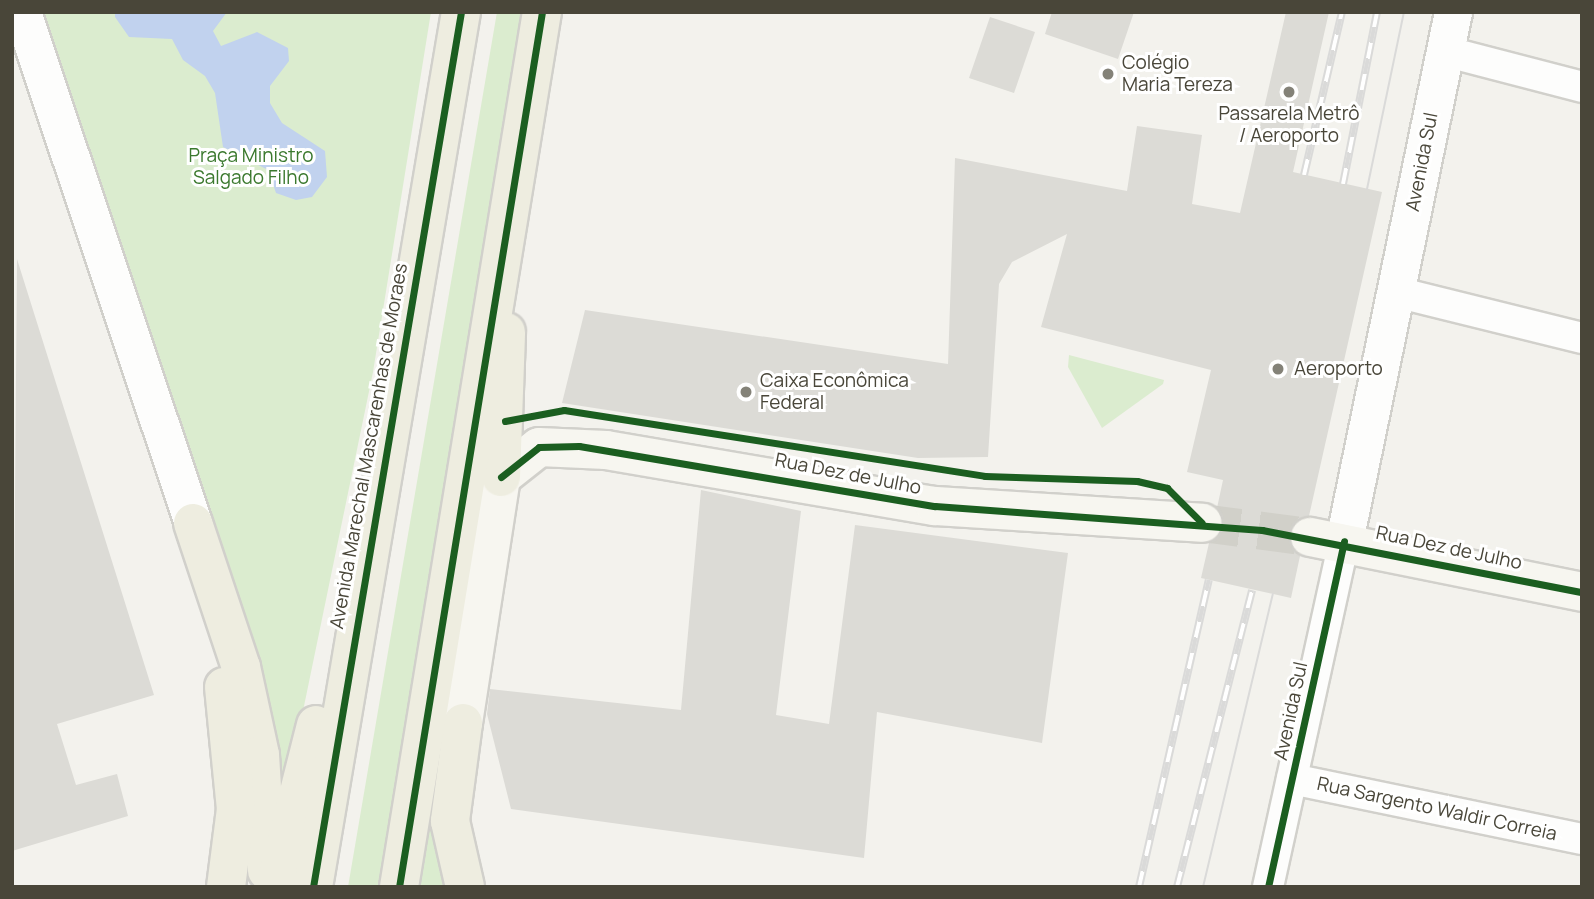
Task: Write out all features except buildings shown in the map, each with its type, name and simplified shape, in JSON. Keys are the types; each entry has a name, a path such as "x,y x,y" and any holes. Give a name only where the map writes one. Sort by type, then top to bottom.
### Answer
{"highway":[{"name":"Avenida Marechal Mascarenhas de Moraes","path":"313,887 375,488 461,12"},
{"path":"399,887 542,12"},
{"path":"501,477 505,233"},
{"path":"275,887 375,488"},
{"path":"193,523 226,697 236,810 226,887"},
{"path":"193,523 225,610 260,755 268,887"},
{"path":"463,723 450,821 465,887"},
{"path":"463,723 487,887"}],"main road":[{"name":"Rua Dez de Julho","path":"501,477 539,447 560,445 935,506 1202,523"},
{"path":"463,723 501,477"},
{"name":"Rua Dez de Julho","path":"1327,539 1582,592"}],"street":[{"path":"22,12 193,523"},
{"name":"Avenida Sul","path":"1268,887 1292,779 1327,539 1396,292 1453,12"},
{"path":"1444,51 1582,87"},
{"path":"1396,292 1582,338"},
{"name":"Rua Sargento Waldir Correia","path":"1292,779 1582,839"}],"green space":[{"name":"Praça Ministro Salgado Filho","path":"40,12 431,12 373,372 278,832"},
{"path":"497,12 531,12 385,887 348,887"},
{"path":"1069,355 1164,380 1163,384 1102,428 1068,367"},
{"path":"434,771 450,887 414,887"}],"water":[{"path":"115,12 227,12 213,31 221,46 257,32 288,48 289,61 270,86 270,103 282,123 325,151 327,177 312,197 296,200 276,193 268,170 223,147 215,93 205,76 183,60 172,39 129,37 115,17"}],"tunnel":[{"path":"1202,523 1310,537"}],"tram line":[{"path":"1367,189 1404,12"},
{"path":"1203,887 1273,594"}],"railway":[{"path":"1304,175 1342,12"},
{"path":"1343,184 1377,12"},
{"path":"1139,887 1209,580"},
{"path":"1177,887 1252,590"}],"cycle path":[{"path":"313,887 461,12"},
{"path":"399,887 542,12"},
{"path":"505,421 564,410 985,476 1137,481 1167,488 1202,523"},
{"path":"501,477 539,447 579,446 935,506 1262,530 1582,592"},
{"path":"1268,887 1344,541"}],"place":[{"name":"Colégio Maria Tereza","path":"1108,74"},
{"name":"Passarela Metrô / Aeroporto","path":"1289,92"},
{"name":"Aeroporto","path":"1278,369"},
{"name":"Caixa Econômica Federal","path":"746,392"}]}
